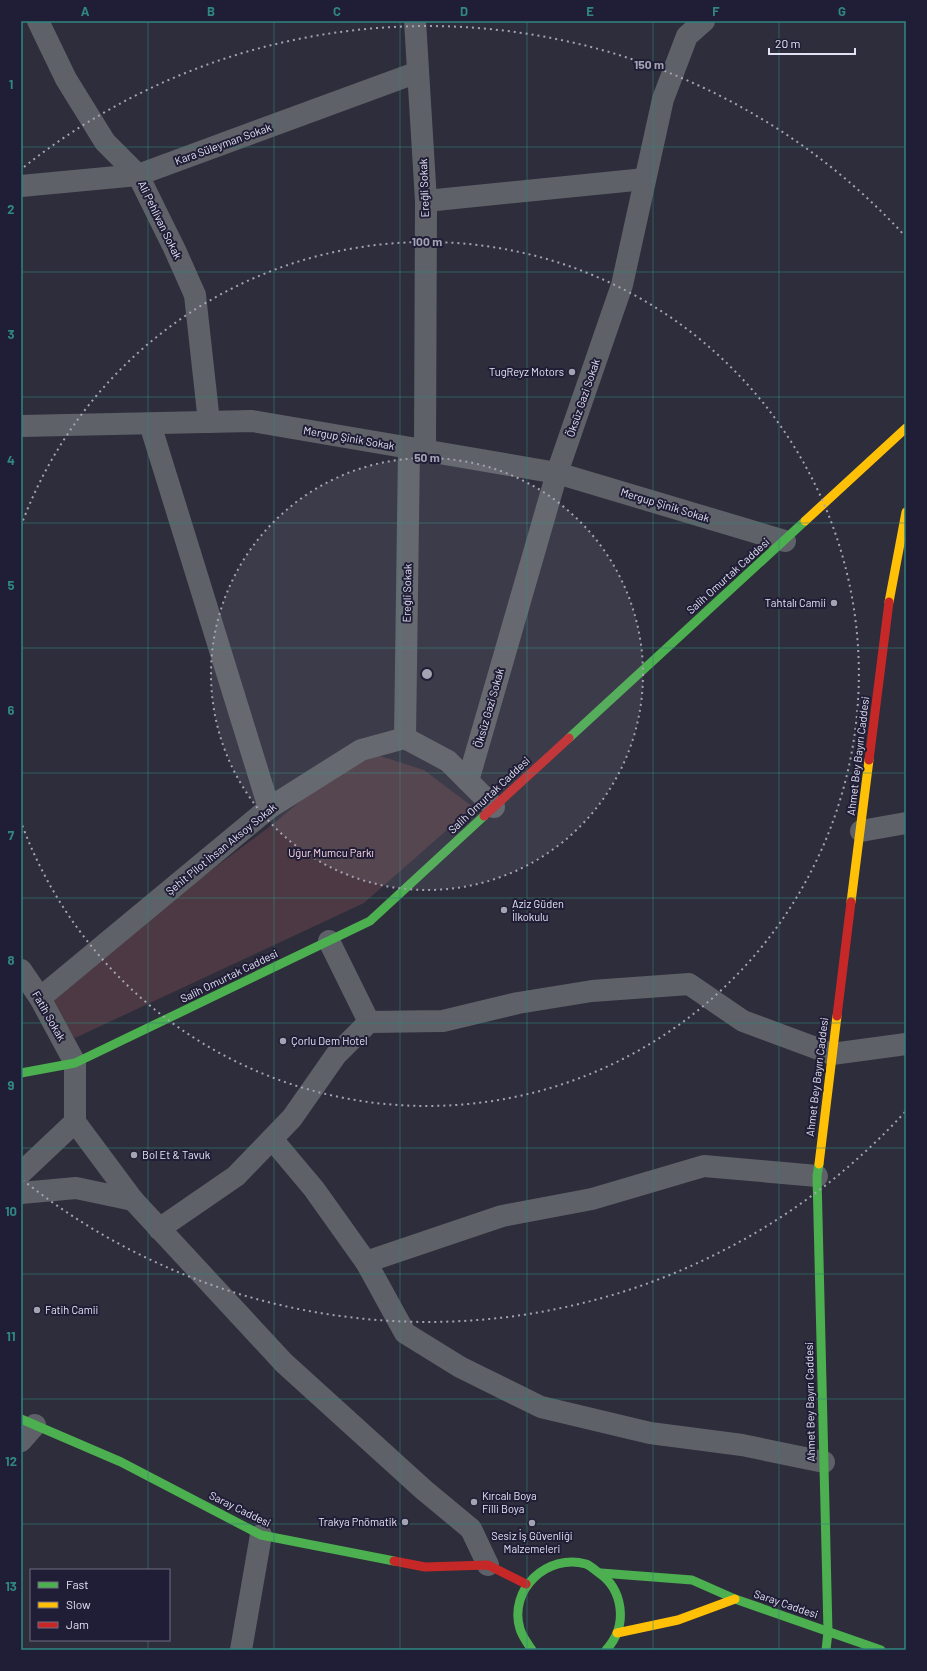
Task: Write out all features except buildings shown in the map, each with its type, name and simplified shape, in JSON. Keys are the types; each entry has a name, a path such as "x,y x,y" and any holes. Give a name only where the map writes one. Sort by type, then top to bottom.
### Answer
{"main road":[{"name":"Salih Omurtak Caddesi","path":"21,1073 76,1063 370,921 785,541 906,428"},
{"name":"Ahmet Bey Bayırı Caddesi","path":"826,1650 828,1632 817,1176 890,592 906,512"},
{"name":"Saray Caddesi","path":"26,1428 121,1462 261,1535 425,1567 488,1565"},
{"path":"532,1650 521,1635 517,1618 519,1600 526,1584 539,1572 554,1564 570,1562 586,1564 601,1573 612,1585 620,1600 621,1616 617,1633 606,1650"},
{"path":"488,1565 526,1584"},
{"name":"Saray Caddesi","path":"601,1573 692,1580 735,1599 881,1650"},
{"path":"617,1633 678,1620 735,1599"}],"street":[{"name":"Ali Pehlivan Sokak","path":"38,21 66,79 105,142 138,175 195,295 209,422"},
{"name":"Ereğli Sokak","path":"405,738 426,201 415,21"},
{"name":"Öksüz Gazi Sokak","path":"468,781 557,473 622,285 663,99 687,36 704,21"},
{"name":"Kara Süleyman Sokak","path":"21,186 138,175 418,72"},
{"path":"426,201 645,179"},
{"name":"Mergup Şinik Sokak","path":"21,426 252,421 557,473 785,541"},
{"path":"150,424 268,808"},
{"path":"405,738 448,761 494,807"},
{"name":"Şehit Pilot İhsan Aksoy Sokak","path":"40,998 268,808 362,750 405,738"},
{"path":"861,832 906,823"},
{"path":"329,941 369,1022"},
{"name":"Fatih Sokak","path":"21,970 40,998 76,1063"},
{"path":"159,1229 236,1176 292,1118 336,1055 369,1022 443,1021 518,1003 592,991 689,984 743,1021 832,1054 906,1044"},
{"path":"76,1063 75,1122 133,1200 284,1363 424,1490 471,1529 488,1565"},
{"path":"21,1173 75,1122"},
{"path":"272,1139 314,1189 366,1262 405,1333 460,1367 541,1407 650,1432 742,1445 824,1462"},
{"path":"366,1262 502,1216 592,1199 704,1166 817,1176"},
{"path":"21,1193 76,1188 133,1200"},
{"path":"241,1650 261,1535"}],"green space":[{"name":"Uğur Mumcu Parkı","path":"361,750 424,770 473,807 364,903 75,1038 40,998 273,824"}],"traffic: fast":[{"path":"569,738 805,521"},
{"path":"21,1073 75,1063 370,921 484,816"},
{"path":"819,1164 817,1176 828,1632 826,1650"},
{"path":"21,1419 121,1462 261,1535 394,1561"},
{"path":"532,1650 520,1629 518,1614 520,1600 534,1577 545,1569 558,1564 572,1562 586,1564 593,1568 610,1584 618,1597 620,1608 618,1630 616,1636 606,1650"},
{"path":"601,1573 692,1580 735,1599 881,1650"}],"traffic: slow":[{"path":"805,521 906,428"},
{"path":"889,602 906,512"},
{"path":"851,902 869,760"},
{"path":"819,1164 837,1016"},
{"path":"617,1633 678,1620 735,1599"}],"traffic: jam":[{"path":"869,760 889,602"},
{"path":"484,816 569,738"},
{"path":"837,1016 851,902"},
{"path":"394,1561 425,1567 488,1565 526,1584"}],"place":[{"name":"TugReyz Motors","path":"572,372"},
{"name":"Tahtalı Camii","path":"834,603"},
{"name":"Aziz Güden İlkokulu","path":"504,910"},
{"name":"Çorlu Dem Hotel","path":"283,1041"},
{"name":"Bol Et & Tavuk","path":"134,1155"},
{"name":"Fatih Camii","path":"37,1310"},
{"name":"Kırcalı Boya Filli Boya","path":"474,1502"},
{"name":"Trakya Pnömatik","path":"405,1522"},
{"name":"Sesiz İş Güvenliği Malzemeleri","path":"532,1523"}]}
